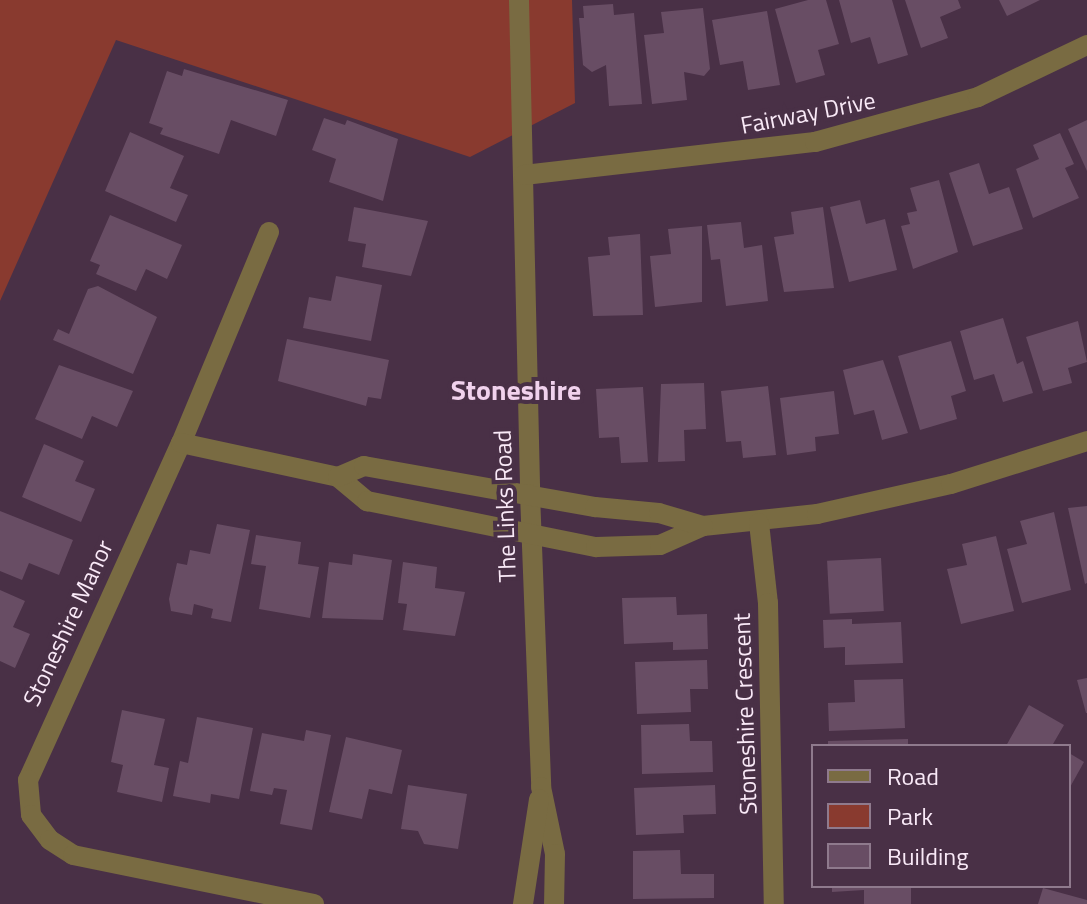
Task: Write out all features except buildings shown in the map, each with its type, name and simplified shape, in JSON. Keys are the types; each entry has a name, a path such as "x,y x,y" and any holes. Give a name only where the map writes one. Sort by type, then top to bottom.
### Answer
{"street":[{"name":"The Links Road","path":"519,0 530,494 541,787 555,854 554,904"},
{"name":"Fairway Drive","path":"524,175 815,142 978,97 1087,45"},
{"name":"Stoneshire Manor","path":"269,232 181,443 38,749 28,780 31,815 50,840 73,855 314,904"},
{"path":"338,477 364,466 659,513 703,526 759,523 951,484 1087,441"},
{"path":"181,443 338,477 367,501 596,547 660,545 703,526"},
{"name":"Stoneshire Crescent","path":"759,523 768,603 774,904"},
{"name":"The Links Road","path":"523,904 541,787"}],"green space":[{"path":"0,0 572,0 575,103 470,157 116,40 0,301"}],"district":[{"name":"Stoneshire","path":"516,390"}]}
